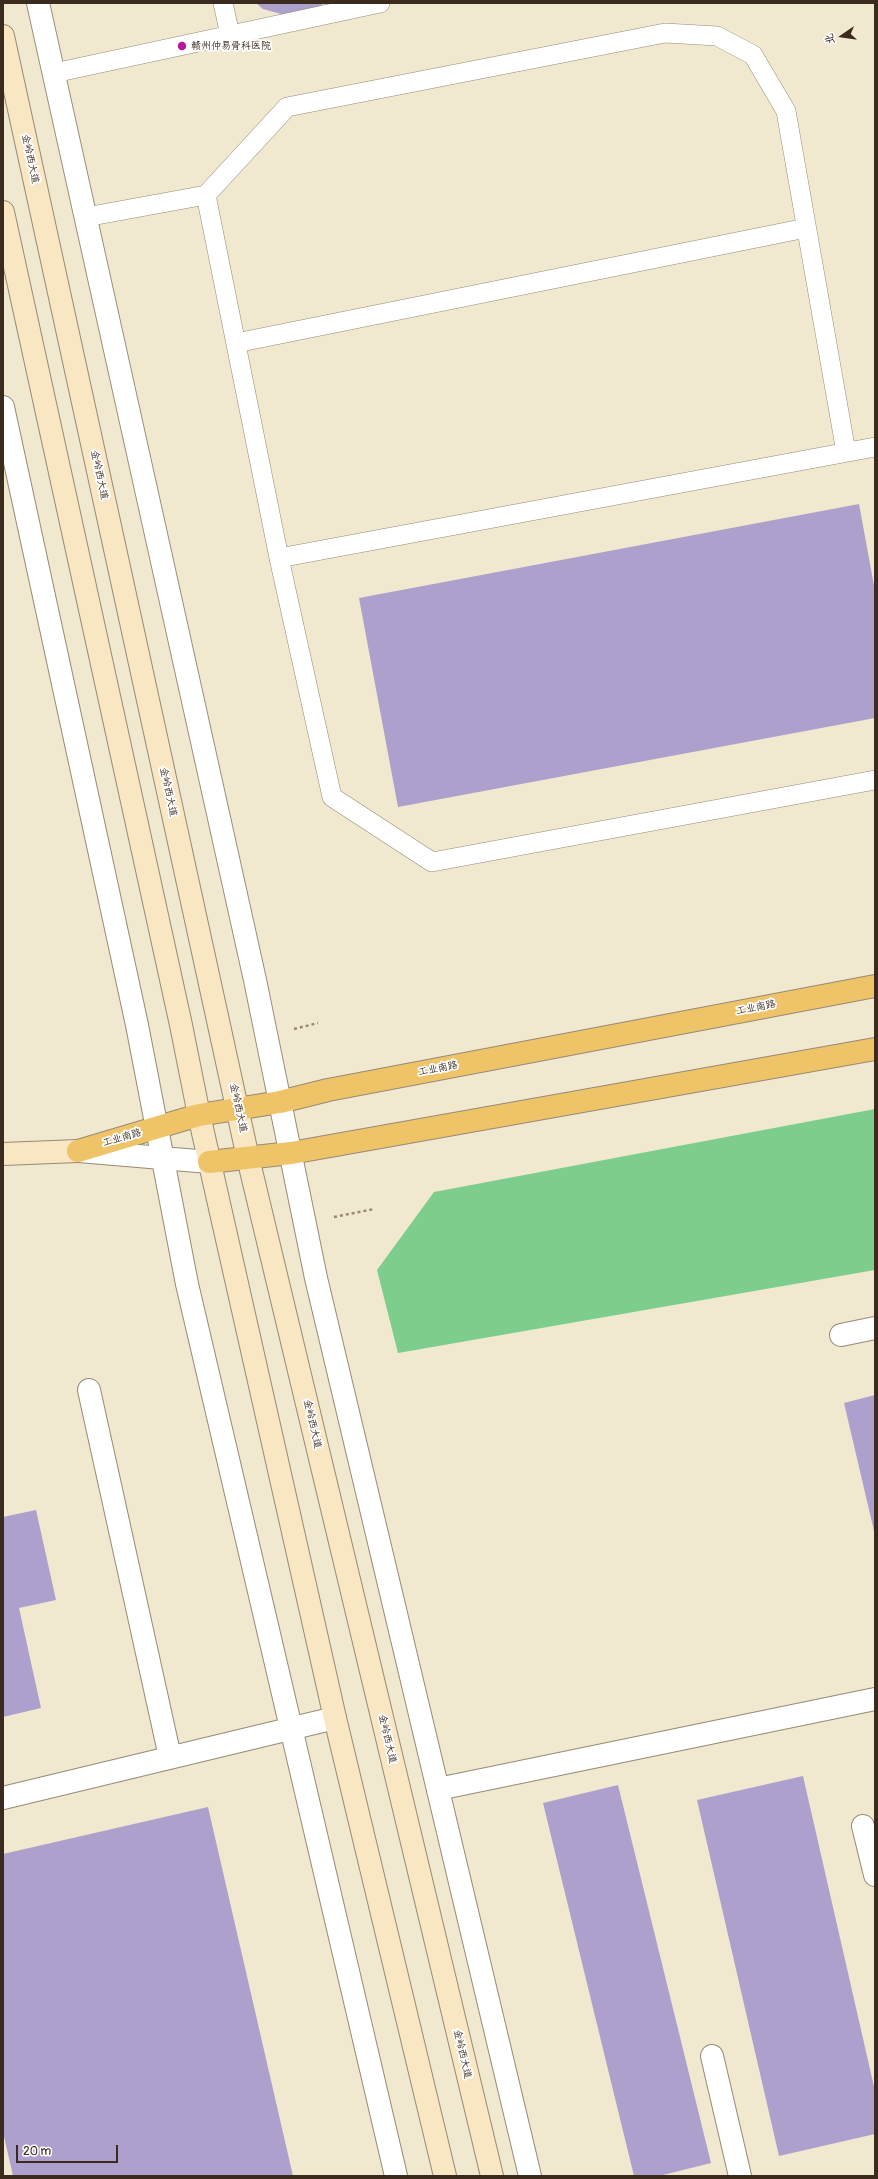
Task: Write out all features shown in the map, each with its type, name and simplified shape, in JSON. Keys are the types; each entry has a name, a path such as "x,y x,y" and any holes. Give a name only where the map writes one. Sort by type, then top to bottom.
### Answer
{"main road":[{"name":"金岭西大道","path":"3,36 248,1158 492,2176"},
{"path":"3,212 181,1026 198,1116 335,1718 445,2176"},
{"name":"工业南路","path":"3,1154 78,1151 198,1116 280,1102 328,1090 875,986"},
{"path":"209,1162 291,1153 875,1048"}],"street":[{"path":"38,3 256,980 318,1285 530,2176"},
{"path":"3,407 137,1025 187,1284 396,2176"},
{"path":"78,1151 209,1162"},
{"path":"841,1334 875,1328"},
{"path":"90,1390 170,1757"},
{"path":"438,1789 875,1699"},
{"path":"3,1798 335,1718"},
{"path":"863,1826 875,1875"},
{"path":"712,2056 740,2176"}],"lane":[{"path":"223,3 230,35"},
{"path":"54,73 380,3"},
{"path":"86,217 206,195 287,107 665,33 717,36 753,55 786,111 846,452"},
{"path":"206,195 279,558 332,797 432,862 875,780"},
{"path":"236,343 806,228"},
{"path":"279,558 875,447"}],"green space":[{"path":"875,1109 875,1270 398,1353 377,1270 434,1192"}],"building":[{"path":"256,3 325,3 313,10 292,17 263,9"},
{"path":"859,504 875,591 875,718 398,807 359,598"},
{"path":"875,1395 875,1531 874,1531 844,1403"},
{"path":"36,1510 56,1600 19,1608 41,1708 3,1717 3,1517"},
{"path":"803,1776 875,2091 875,2134 779,2156 697,1800"},
{"path":"618,1785 711,2163 659,2176 634,2176 543,1803"},
{"path":"208,1807 293,2176 13,2176 3,2132 3,1854"}],"place":[{"name":"赣州仲易骨科医院","path":"182,46"}]}
